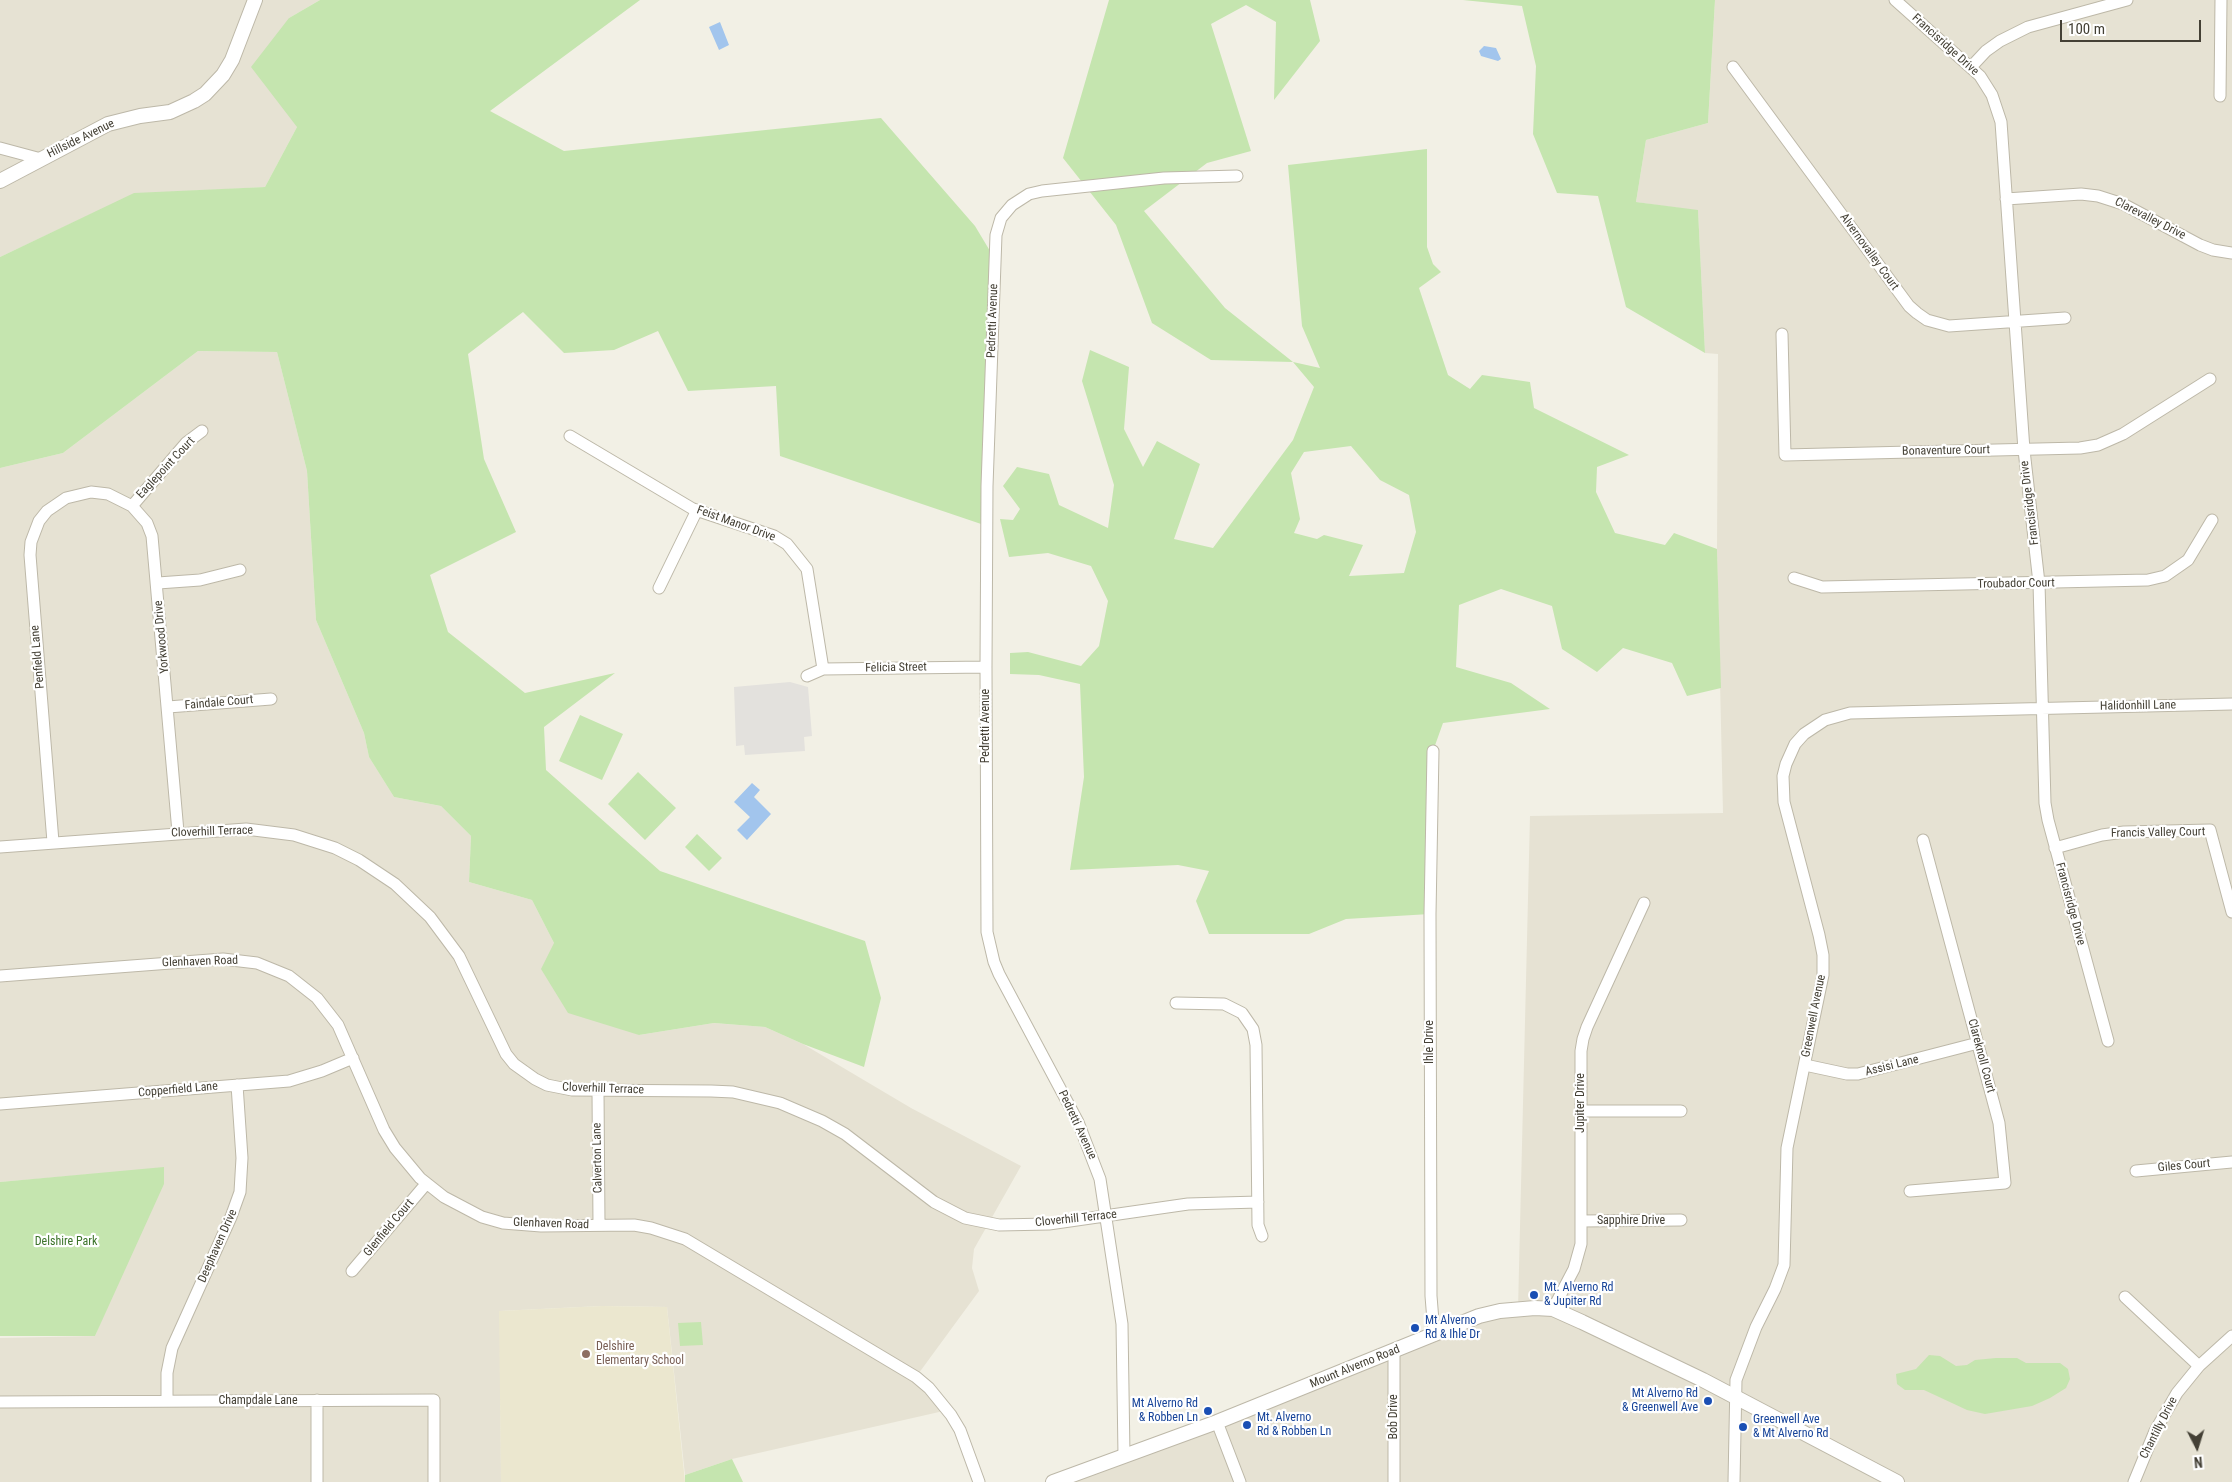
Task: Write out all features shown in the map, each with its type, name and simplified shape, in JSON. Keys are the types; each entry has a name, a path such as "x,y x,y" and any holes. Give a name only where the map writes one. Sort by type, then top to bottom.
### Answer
{"street":[{"name":"Hillside Avenue","path":"0,181 40,158 108,124 140,116 170,112 182,108 205,94 223,75 232,60 255,0"},
{"name":"Francisridge Drive","path":"1895,0 1971,67 1988,87 1998,108 2002,130 2024,450 2039,583 2045,803 2055,848 2108,1041"},
{"path":"1971,67 1986,51 2000,41 2028,27 2127,0"},
{"path":"2220,96 2221,0"},
{"name":"Alvernovalley Court","path":"1733,67 1909,306 1917,313 1927,320 1949,326 2065,318"},
{"path":"0,148 40,158"},
{"name":"Pedretti Avenue","path":"1124,1455 1122,1324 1100,1179 1089,1146 1074,1113 999,974 989,945 986,667 987,486 996,234 1001,218 1012,205 1021,199 1042,191 1164,178 1237,176"},
{"name":"Clarevalley Drive","path":"2006,199 2081,194 2105,197 2123,204 2200,245 2213,250 2232,253"},
{"name":"Bonaventure Court","path":"1782,334 1785,455 2080,448 2111,440 2210,379"},
{"name":"Eaglepoint Court","path":"132,506 186,443 202,431"},
{"name":"Feist Manor Drive","path":"570,436 697,510 774,536 787,544 807,569 823,669"},
{"name":"Yorkwood Drive","path":"78,493 108,494 132,506 147,523 152,536 158,583 178,832"},
{"name":"Penfield Lane","path":"53,842 30,555 31,542 39,521 58,502 78,493"},
{"path":"659,588 697,510"},
{"name":"Troubador Court","path":"1794,578 1822,588 2148,580 2165,576 2188,560 2212,520"},
{"path":"158,583 200,580 240,570"},
{"name":"Felicia Street","path":"807,676 823,669 986,667"},
{"name":"Faindale Court","path":"168,707 271,699"},
{"name":"Halidonhill Lane","path":"2043,708 2232,704"},
{"name":"Greenwell Avenue","path":"1734,1482 1735,1397 1739,1367 1756,1326 1780,1277 1784,1264 1788,1148 1821,990 1823,955 1784,802 1783,776 1786,764 1796,744 1809,730 1825,720 1850,713 2043,708"},
{"name":"Ihle Drive","path":"1433,751 1430,953 1431,1286 1434,1333"},
{"name":"Cloverhill Terrace","path":"0,846 178,832 246,829 294,835 335,848 378,871 412,898 444,934 471,980 498,1042 514,1064 535,1080 559,1088 598,1091 733,1092 780,1103 822,1121 845,1134 934,1202 957,1215 999,1225 1049,1224 1188,1204 1258,1202"},
{"name":"Francis Valley Court","path":"2055,848 2102,835 2124,832 2210,830 2232,912"},
{"name":"Clareknoll Court","path":"1910,1191 2005,1183 1999,1123 1923,840"},
{"name":"Jupiter Drive","path":"1553,1310 1578,1257 1582,1221 1581,1051 1587,1027 1644,903"},
{"name":"Glenhaven Road","path":"0,976 223,959 257,963 289,976 317,998 338,1025 387,1136 405,1162 426,1184 462,1208 503,1223 541,1226 599,1225 652,1228 685,1239 916,1377 929,1388 951,1415 960,1430 980,1482"},
{"path":"1176,1003 1224,1004 1242,1013 1253,1029 1256,1045 1258,1225 1262,1236"},
{"name":"Assisi Lane","path":"1805,1065 1847,1074 1858,1074 1978,1043"},
{"name":"Copperfield Lane","path":"0,1104 289,1081 306,1077 353,1058"},
{"name":"Deephaven Drive","path":"168,1401 168,1373 172,1348 231,1217 240,1192 242,1158 237,1085"},
{"name":"Calverton Lane","path":"598,1091 599,1225"},
{"path":"1581,1111 1681,1110"},
{"name":"Giles Court","path":"2136,1170 2232,1162"},
{"name":"Glenfield Court","path":"352,1271 426,1184"},
{"name":"Sapphire Drive","path":"1582,1221 1681,1220"},
{"path":"2125,1297 2199,1366"},
{"name":"Mount Alverno Road","path":"1053,1482 1217,1422 1479,1316 1500,1311 1527,1309 1553,1310 1591,1326 1735,1397 1897,1482"},
{"name":"Chantilly Drive","path":"2134,1482 2165,1411 2199,1366 2232,1336"},
{"name":"Bob Drive","path":"1394,1351 1394,1482"},
{"path":"317,1400 317,1482"},
{"name":"Champdale Lane","path":"0,1402 434,1400 434,1482"},
{"path":"1217,1422 1240,1482"}],"shaded area":[{"path":"0,0 320,0 289,18 297,127 265,187 134,194 0,257"},
{"path":"1715,0 2232,0 2232,1482 1053,1482 1394,1351 1518,1309 1530,816 1723,813 1717,549 1718,354 1705,353 1698,211 1636,202 1646,140 1708,123"},
{"path":"198,351 277,352 307,471 316,620 364,733 369,757 394,797 441,806 471,836 469,882 532,900 554,943 639,1035 714,1023 765,1027 803,1044 911,1108 1021,1166 974,1249 972,1268 979,1291 916,1377 948,1410 732,1459 685,1475 667,1307 602,1306 500,1311 501,1482 0,1482 0,1338 95,1336 164,1168 0,1182 0,468 63,453"},
{"path":"790,682 808,687 812,736 804,737 805,751 745,755 744,745 736,746 734,687"},
{"name":"Delshire Elementary School","path":"602,1306 667,1307 685,1482 501,1482 499,1311"}],"green space":[{"path":"320,0 640,0 490,111 564,151 881,118 975,226 996,261 987,526 780,456 776,386 688,391 658,331 614,350 564,353 523,312 468,354 484,459 516,532 430,575 448,632 525,693 615,673 544,727 546,770 660,871 865,941 881,998 864,1067 803,1044 765,1027 714,1023 639,1035 568,1013 541,969 554,943 532,900 469,882 471,836 441,806 394,797 369,757 364,733 316,620 307,471 277,352 198,351 63,453 0,468 0,257 134,193 265,187 297,127 251,67 289,18"},
{"path":"1109,0 1310,0 1320,41 1274,100 1276,22 1246,5 1211,24 1251,151 1207,163 1144,211 1225,308 1293,362 1211,360 1152,323 1116,225 1063,158"},
{"path":"1463,0 1715,0 1708,123 1646,140 1636,202 1698,210 1705,353 1626,307 1598,196 1557,193 1533,134 1536,66 1522,6"},
{"path":"1427,149 1427,247 1433,264 1441,272 1419,288 1448,375 1470,389 1482,375 1530,382 1534,408 1629,455 1597,467 1596,492 1615,533 1665,545 1674,533 1717,549 1721,688 1687,696 1672,663 1623,648 1597,672 1562,649 1552,606 1501,589 1459,605 1456,667 1511,683 1550,709 1443,723 1433,751 1430,914 1346,919 1309,934 1209,934 1196,901 1209,871 1178,865 1070,870 1084,777 1080,684 1039,675 1010,674 1010,653 1028,652 1081,666 1099,646 1108,601 1091,566 1048,553 1009,557 1000,519 1013,520 1020,509 1003,486 1017,467 1049,474 1059,505 1108,528 1114,485 1082,381 1090,350 1129,367 1124,429 1143,467 1157,441 1200,464 1174,539 1213,548 1293,440 1314,387 1293,362 1320,368 1302,326 1288,165","holes":["1351,446 1380,480 1409,495 1416,532 1404,573 1349,576 1363,545 1324,535 1317,539 1294,533 1300,519 1291,473 1304,452"]},
{"path":"580,715 623,734 602,780 559,761"},
{"path":"638,772 676,808 645,840 608,804"},
{"path":"697,834 722,858 709,871 685,847"},
{"name":"Delshire Park","path":"164,1167 164,1184 95,1336 0,1336 0,1182"},
{"path":"701,1322 703,1345 680,1346 678,1323"},
{"path":"1929,1355 1940,1356 1956,1366 1967,1365 1975,1360 1996,1358 2017,1358 2026,1363 2060,1363 2068,1369 2070,1379 2066,1388 2032,1406 1985,1414 1967,1410 1924,1390 1905,1390 1897,1384 1896,1374 1916,1369"},
{"path":"732,1459 743,1482 685,1482 685,1475"}],"water":[{"path":"720,22 729,45 719,50 709,27"},
{"path":"1484,46 1496,48 1501,59 1498,61 1481,56 1479,51"},
{"path":"752,783 760,790 754,797 771,814 747,840 737,830 750,817 734,802"}],"place":[{"name":"Mt. Alverno Rd & Jupiter Rd","path":"1534,1295"},
{"name":"Mt Alverno Rd & Ihle Dr","path":"1415,1328"},
{"name":"Delshire Elementary School","path":"586,1354"},
{"name":"Mt Alverno Rd & Greenwell Ave","path":"1708,1401"},
{"name":"Mt Alverno Rd & Robben Ln","path":"1208,1411"},
{"name":"Mt. Alverno Rd & Robben Ln","path":"1247,1425"},
{"name":"Greenwell Ave & Mt Alverno Rd","path":"1743,1427"}]}
